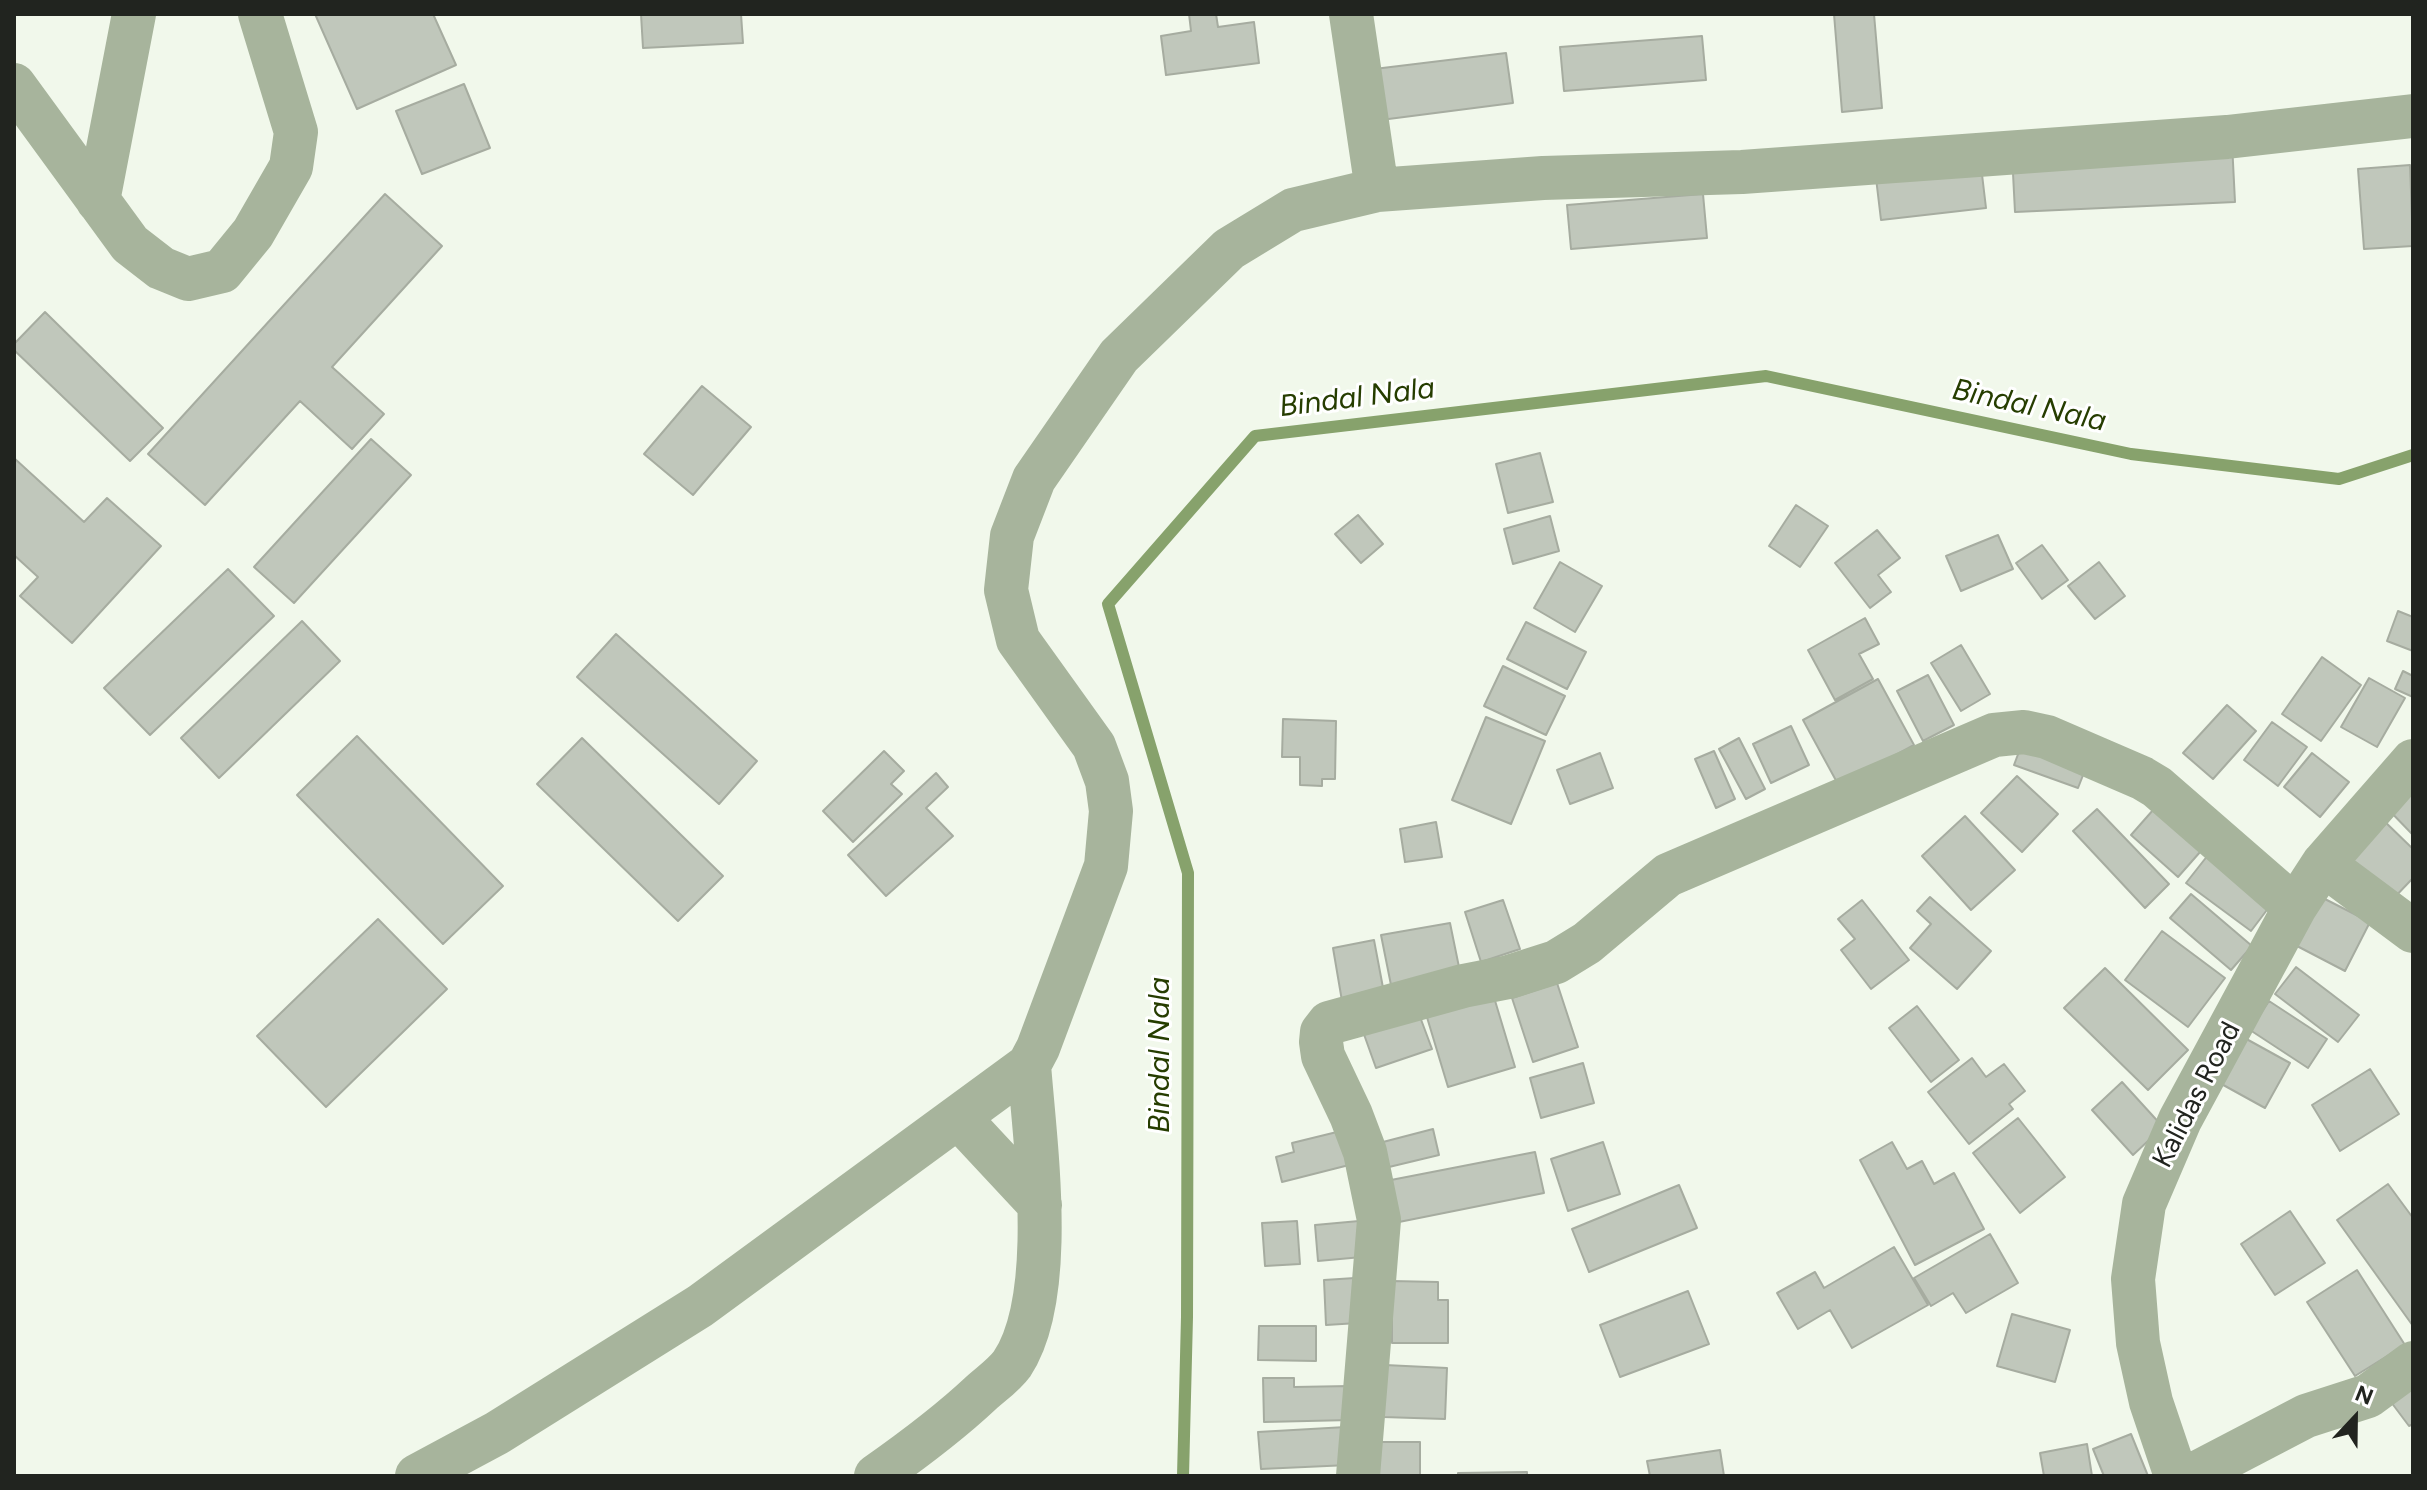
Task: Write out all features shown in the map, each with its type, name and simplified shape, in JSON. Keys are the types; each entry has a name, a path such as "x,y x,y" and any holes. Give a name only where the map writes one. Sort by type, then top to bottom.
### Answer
{"street":[{"path":"98,201 134,14"},
{"path":"14,85 130,244 161,268 188,279 222,271 253,233 291,167 296,132 260,14"},
{"path":"1351,14 1377,190"},
{"path":"417,1476 497,1433 700,1306 1029,1065 1106,866 1111,811 1107,781 1094,746 1018,640 1006,590 1012,536 1034,479 1119,356 1229,249 1293,210 1377,190 1543,178 1742,172 2197,140 2413,116"},
{"path":"1358,1476 1379,1220 1365,1152 1323,1056 1322,1032 1329,1023 1556,962 1587,943 1668,875 1994,735 2024,732 2047,737 2149,783 2295,907"},
{"name":"Kalidas Road","path":"2176,1476 2151,1402 2138,1343 2133,1279 2144,1204 2180,1120 2295,907 2323,864 2413,761"},
{"path":"2323,864 2413,931"},
{"path":"876,1476 939,1431 1010,1367 1024,1343 1034,1306 1040,1205 1029,1065"},
{"path":"958,1117 1040,1205"},
{"path":"2191,1476 2306,1416 2368,1396 2413,1363"}],"building":[{"path":"315,14 433,14 456,65 357,109"},
{"path":"641,14 741,14 743,43 643,48"},
{"path":"1189,14 1216,14 1218,27 1254,22 1259,63 1166,75 1161,36 1191,31"},
{"path":"1834,14 1874,14 1882,108 1842,112"},
{"path":"1702,36 1706,80 1564,91 1560,47"},
{"path":"1506,53 1513,103 1373,121 1366,70"},
{"path":"464,84 490,148 422,174 396,111"},
{"path":"2232,143 2235,202 2015,212 2012,154"},
{"path":"2410,165 2413,246 2364,249 2358,169"},
{"path":"1981,166 1986,208 1881,220 1876,178"},
{"path":"385,194 442,246 332,367 384,414 352,449 300,401 205,505 148,454"},
{"path":"1703,194 1707,238 1571,249 1567,205"},
{"path":"45,312 163,428 130,461 14,350 14,344"},
{"path":"702,386 751,427 693,495 644,454"},
{"path":"371,439 411,475 294,603 254,567"},
{"path":"1540,453 1553,502 1508,513 1496,464"},
{"path":"14,458 84,522 107,498 161,546 72,643 20,596 38,577 14,555"},
{"path":"1796,505 1828,526 1800,567 1769,546"},
{"path":"1358,515 1383,544 1361,563 1335,534"},
{"path":"1550,516 1559,551 1513,564 1504,529"},
{"path":"1877,530 1900,558 1878,575 1891,592 1870,608 1835,563"},
{"path":"1998,535 2013,569 1961,591 1946,556"},
{"path":"2042,545 2068,580 2042,599 2016,563"},
{"path":"1560,562 1602,586 1575,632 1534,608"},
{"path":"2099,562 2125,596 2095,619 2068,586"},
{"path":"228,569 274,616 150,735 104,688"},
{"path":"2398,611 2413,617 2413,651 2387,641"},
{"path":"1865,618 1879,644 1859,654 1873,679 1835,700 1808,650"},
{"path":"302,621 340,661 219,778 181,738"},
{"path":"1526,622 1586,652 1567,689 1507,659"},
{"path":"616,634 757,761 719,804 577,677"},
{"path":"1961,645 1990,694 1961,711 1931,663"},
{"path":"2322,657 2361,685 2321,741 2282,714"},
{"path":"1503,666 1565,696 1546,735 1484,706"},
{"path":"2403,671 2413,676 2413,697 2395,689"},
{"path":"1928,675 1954,725 1923,741 1897,691"},
{"path":"2369,678 2405,698 2377,747 2341,727"},
{"path":"1878,679 1914,745 1839,786 1803,720"},
{"path":"2227,705 2256,731 2213,779 2183,753"},
{"path":"1486,717 1545,741 1511,824 1452,800"},
{"path":"1283,719 1336,721 1335,779 1322,779 1322,786 1300,785 1300,757 1282,757"},
{"path":"2272,722 2307,747 2278,786 2244,760"},
{"path":"1791,726 1809,765 1771,783 1753,744"},
{"path":"357,736 503,886 443,944 297,795"},
{"path":"582,738 723,876 678,921 537,784"},
{"path":"1739,738 1765,789 1746,799 1719,749"},
{"path":"2023,741 2087,765 2078,788 2014,765"},
{"path":"884,751 904,771 891,784 902,794 853,842 823,811"},
{"path":"1714,751 1735,799 1716,808 1695,759"},
{"path":"1600,753 1613,788 1570,804 1557,770"},
{"path":"2312,753 2349,782 2320,817 2284,787"},
{"path":"936,773 948,787 926,808 953,836 886,896 848,855"},
{"path":"2017,776 2058,814 2022,852 1981,813"},
{"path":"2413,788 2413,835 2384,805"},
{"path":"2161,801 2208,843 2178,877 2131,835"},
{"path":"2097,809 2169,884 2145,908 2073,831"},
{"path":"1965,816 2015,870 1971,910 1922,856"},
{"path":"2380,817 2413,849 2413,878 2391,901 2343,855"},
{"path":"1436,822 1442,857 1405,862 1400,829"},
{"path":"2212,850 2276,898 2251,931 2186,883"},
{"path":"2191,894 2252,946 2231,970 2170,918"},
{"path":"1930,897 1991,951 1957,989 1910,948 1931,924 1917,911"},
{"path":"2321,897 2370,922 2345,971 2297,946"},
{"path":"1503,900 1520,949 1481,962 1465,912"},
{"path":"1862,900 1909,960 1871,989 1841,950 1855,939 1838,919"},
{"path":"378,919 447,989 326,1107 257,1036"},
{"path":"1450,923 1460,972 1391,985 1381,935"},
{"path":"2162,931 2225,978 2188,1027 2125,980"},
{"path":"1374,940 1384,993 1342,1001 1333,948"},
{"path":"2296,967 2359,1015 2338,1042 2275,994"},
{"path":"2105,968 2188,1050 2148,1090 2064,1008"},
{"path":"1557,983 1578,1047 1533,1062 1512,998"},
{"path":"1493,994 1515,1067 1448,1087 1426,1014"},
{"path":"2269,1001 2327,1039 2308,1068 2250,1030"},
{"path":"1416,1006 1432,1049 1376,1068 1361,1026"},
{"path":"1917,1006 1959,1060 1931,1082 1889,1028"},
{"path":"2241,1036 2290,1063 2265,1108 2216,1081"},
{"path":"1972,1058 1986,1077 2004,1064 2025,1091 2009,1104 2013,1109 1969,1144 1928,1092"},
{"path":"1583,1063 1594,1103 1541,1118 1530,1078"},
{"path":"2370,1069 2399,1114 2340,1151 2312,1105"},
{"path":"2122,1082 2163,1127 2133,1155 2092,1110"},
{"path":"2018,1118 2065,1177 2020,1213 1973,1153"},
{"path":"1433,1129 1439,1155 1389,1167 1383,1142"},
{"path":"1345,1130 1353,1164 1282,1182 1276,1157 1294,1152 1292,1143"},
{"path":"1603,1142 1620,1194 1568,1211 1551,1159"},
{"path":"1892,1142 1907,1169 1922,1161 1934,1184 1954,1173 1984,1229 1915,1265 1860,1160"},
{"path":"1535,1152 1544,1193 1399,1222 1391,1180"},
{"path":"2388,1184 2413,1218 2413,1326 2337,1220"},
{"path":"1679,1185 1697,1228 1589,1272 1572,1229"},
{"path":"2290,1211 2325,1263 2275,1295 2241,1244"},
{"path":"1297,1221 1300,1264 1265,1266 1262,1223"},
{"path":"1359,1221 1362,1257 1318,1261 1315,1225"},
{"path":"1990,1234 2018,1283 1966,1313 1953,1293 1931,1306 1914,1278"},
{"path":"1894,1247 1928,1305 1852,1348 1830,1310 1798,1329 1777,1293 1815,1272 1824,1288"},
{"path":"2357,1270 2405,1345 2355,1376 2307,1302"},
{"path":"1355,1278 1358,1323 1326,1325 1324,1280"},
{"path":"1392,1281 1438,1282 1438,1300 1448,1300 1448,1343 1392,1343"},
{"path":"1688,1291 1709,1344 1620,1377 1600,1325"},
{"path":"2012,1314 2070,1330 2055,1382 1997,1366"},
{"path":"1259,1326 1316,1326 1316,1361 1258,1360"},
{"path":"1385,1365 1447,1368 1445,1419 1383,1417"},
{"path":"1263,1378 1294,1378 1294,1387 1350,1386 1351,1420 1264,1422"},
{"path":"2413,1379 2413,1424 2409,1426 2388,1398"},
{"path":"1346,1427 1349,1465 1261,1469 1258,1432"},
{"path":"2131,1434 2148,1476 2104,1476 2093,1449"},
{"path":"1369,1442 1420,1442 1420,1476 1368,1476"},
{"path":"2087,1444 2092,1476 2044,1476 2040,1453"},
{"path":"1720,1450 1724,1476 1650,1476 1647,1461"},
{"path":"1527,1472 1527,1476 1458,1476 1458,1473"}],"waterway":[{"name":"Bindal Nala","path":"1183,1476 1187,1317 1188,873 1108,604 1255,436 1766,376 2131,454 2339,479 2413,455"}]}
